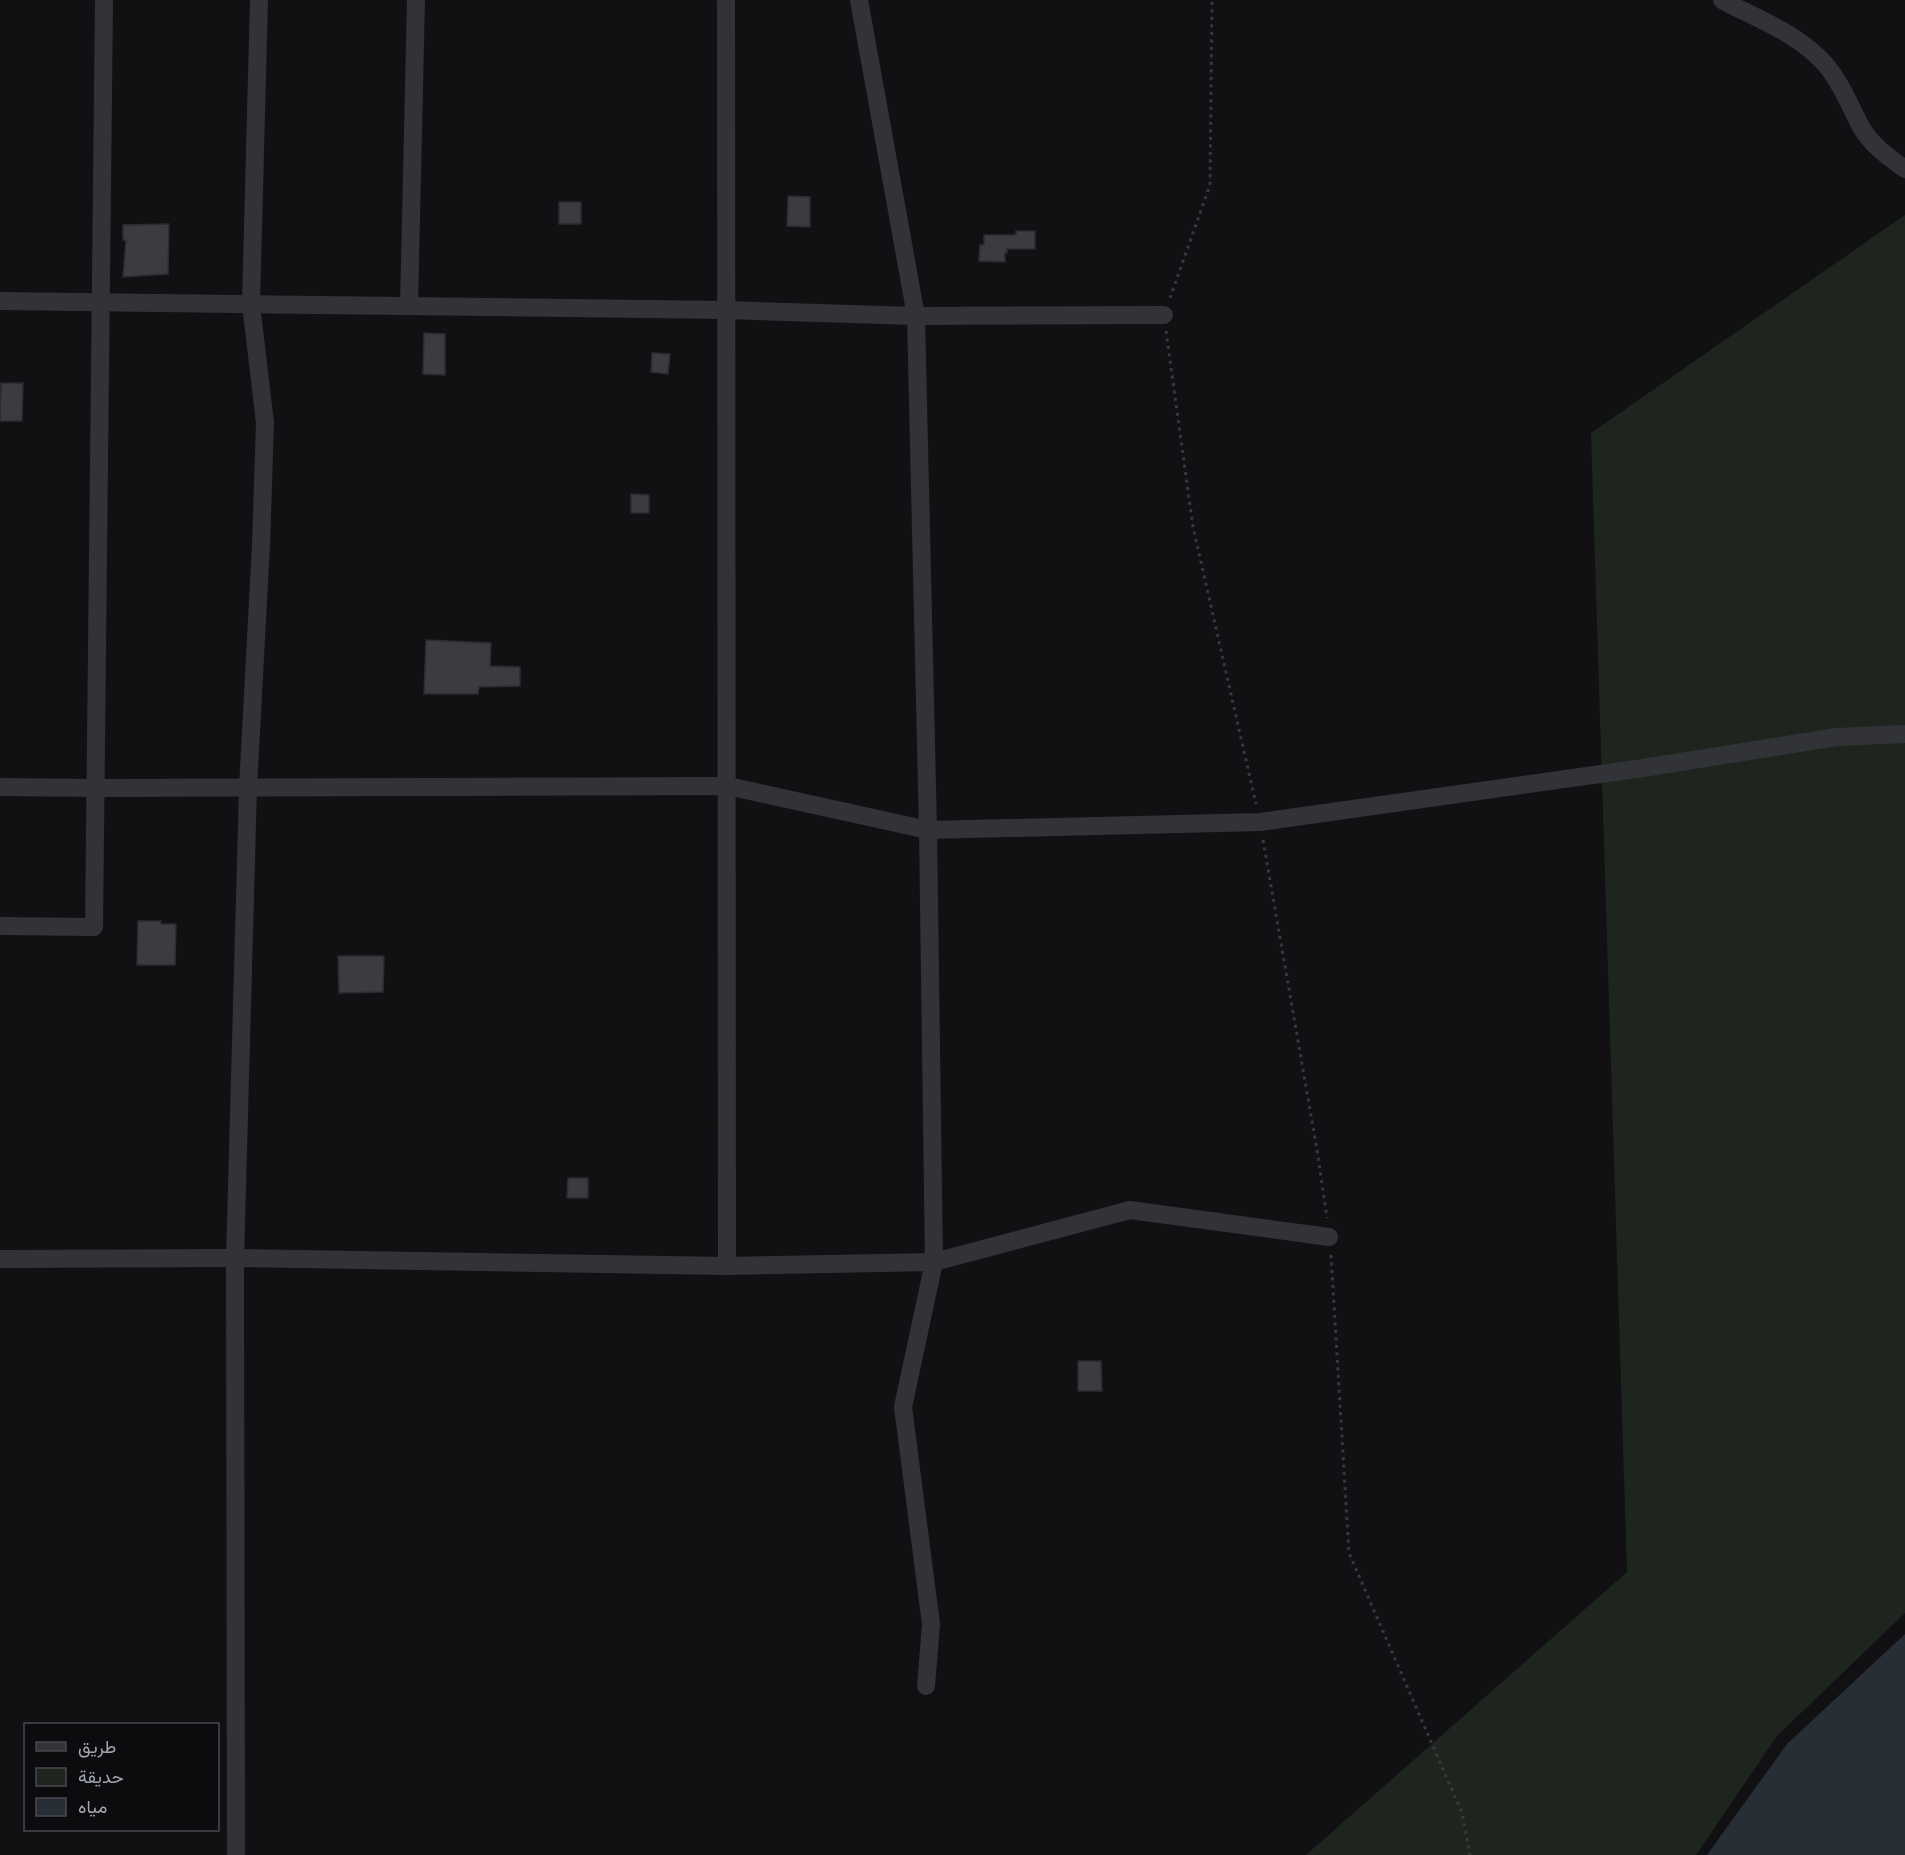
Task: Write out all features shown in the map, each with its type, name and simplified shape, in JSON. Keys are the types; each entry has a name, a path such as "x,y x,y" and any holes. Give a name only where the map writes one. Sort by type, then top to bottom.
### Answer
{"street":[{"path":"0,926 94,927 104,0"},
{"path":"236,1855 235,1258 248,788 265,423 251,304 259,0"},
{"path":"409,306 416,0"},
{"path":"726,0 727,1266"},
{"path":"859,0 916,316 928,830 934,1262 903,1407 931,1624 926,1686"},
{"path":"1722,0 1785,30 1815,54 1837,80 1861,127 1882,152 1905,169"},
{"path":"0,301 726,310 916,316 1164,315"},
{"path":"0,787 728,786 928,830 1260,822 1643,768 1837,737 1905,734"},
{"path":"0,1259 235,1258 727,1266 934,1262 1130,1210 1329,1237"}],"path":[{"path":"1212,0 1210,185 1164,315 1194,527 1260,822 1317,1150 1329,1237 1349,1553 1462,1813 1470,1855"}],"green space":[{"path":"1905,215 1905,1613 1777,1736 1696,1855 1306,1855 1627,1572 1591,433"}],"water":[{"path":"1905,1634 1905,1855 1707,1855 1787,1744"}],"building":[{"path":"788,196 810,197 810,227 787,226"},
{"path":"559,202 581,202 581,224 559,224"},
{"path":"169,224 168,274 123,277 126,240 123,240 123,225"},
{"path":"1016,231 1035,231 1035,249 1007,249 1005,262 979,261 980,245 984,245 984,235 1016,235"},
{"path":"424,333 445,334 445,375 423,374"},
{"path":"652,353 670,354 668,374 651,372"},
{"path":"1,383 23,383 22,421 0,421"},
{"path":"631,494 649,495 649,513 631,513"},
{"path":"426,640 491,643 490,666 520,667 520,686 479,687 478,694 424,694"},
{"path":"138,921 161,921 161,924 176,924 175,965 137,965"},
{"path":"338,956 384,956 383,992 339,993"},
{"path":"568,1178 588,1178 588,1198 567,1198"},
{"path":"1078,1361 1101,1361 1102,1391 1078,1391"}]}
